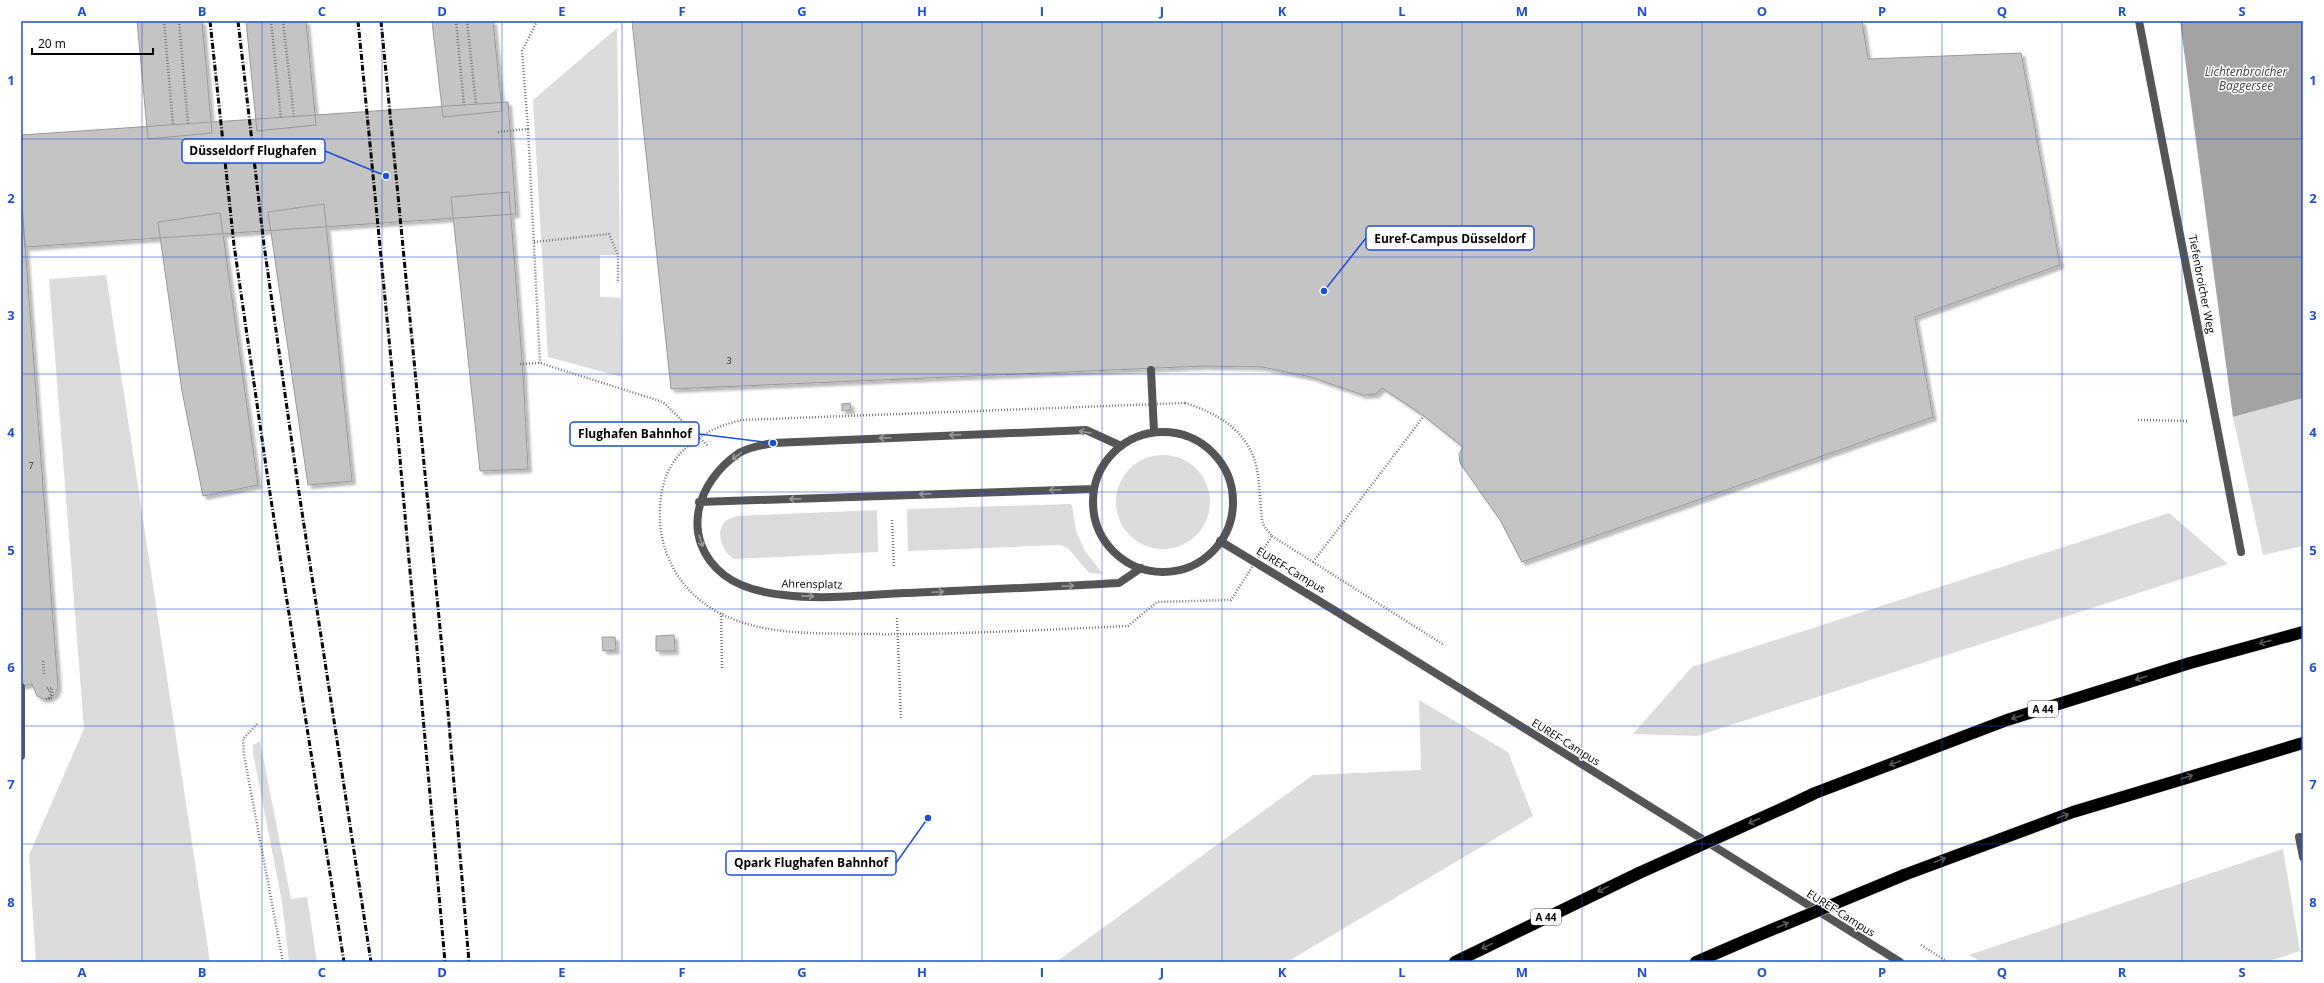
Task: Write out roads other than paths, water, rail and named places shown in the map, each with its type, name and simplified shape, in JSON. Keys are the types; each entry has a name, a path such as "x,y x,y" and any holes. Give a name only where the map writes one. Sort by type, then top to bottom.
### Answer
{"highway":[{"name":"A 44","path":"1455,962 1639,873 1815,793 2007,720 2190,663 2303,632"},
{"path":"1696,962 1904,875 2073,812 2303,743"}],"street":[{"name":"Tiefenbroicher Weg","path":"2139,21 2218,424 2241,552"},
{"path":"1151,370 1154,432"},
{"name":"Ahrensplatz","path":"1121,446 1086,430 773,442 758,445 739,453 712,479 703,492 699,502 697,524 703,548 724,575 738,584 762,592 785,596 888,594 1119,584 1141,568"},
{"path":"1154,432 1172,432 1190,438 1206,447 1219,460 1226,473 1232,500 1228,528 1220,541 1206,556 1188,567 1163,572 1141,568 1123,559 1108,546 1098,528 1093,509 1094,489 1103,465 1121,446 1137,437 1154,432"},
{"path":"699,502 1094,489"},
{"name":"EUREF-Campus","path":"1220,541 1334,610 1900,962"},
{"path":"21,688 21,756"},
{"path":"2299,836 2303,857"}],"water":[{"name":"Lichtenbroicher Baggersee","path":"2180,21 2303,21 2303,398 2233,417"}],"railway":[{"path":"210,21 234,245 269,487 344,962"},
{"path":"238,21 264,245 298,486 371,962"},
{"path":"358,21 392,370 445,962"},
{"path":"381,21 447,700 469,962"}],"place":[{"name":"Düsseldorf Flughafen","path":"386,176"},
{"name":"Euref-Campus Düsseldorf","path":"1324,291"},
{"name":"Flughafen Bahnhof","path":"773,443"},
{"name":"Qpark Flughafen Bahnhof","path":"928,818"}]}
